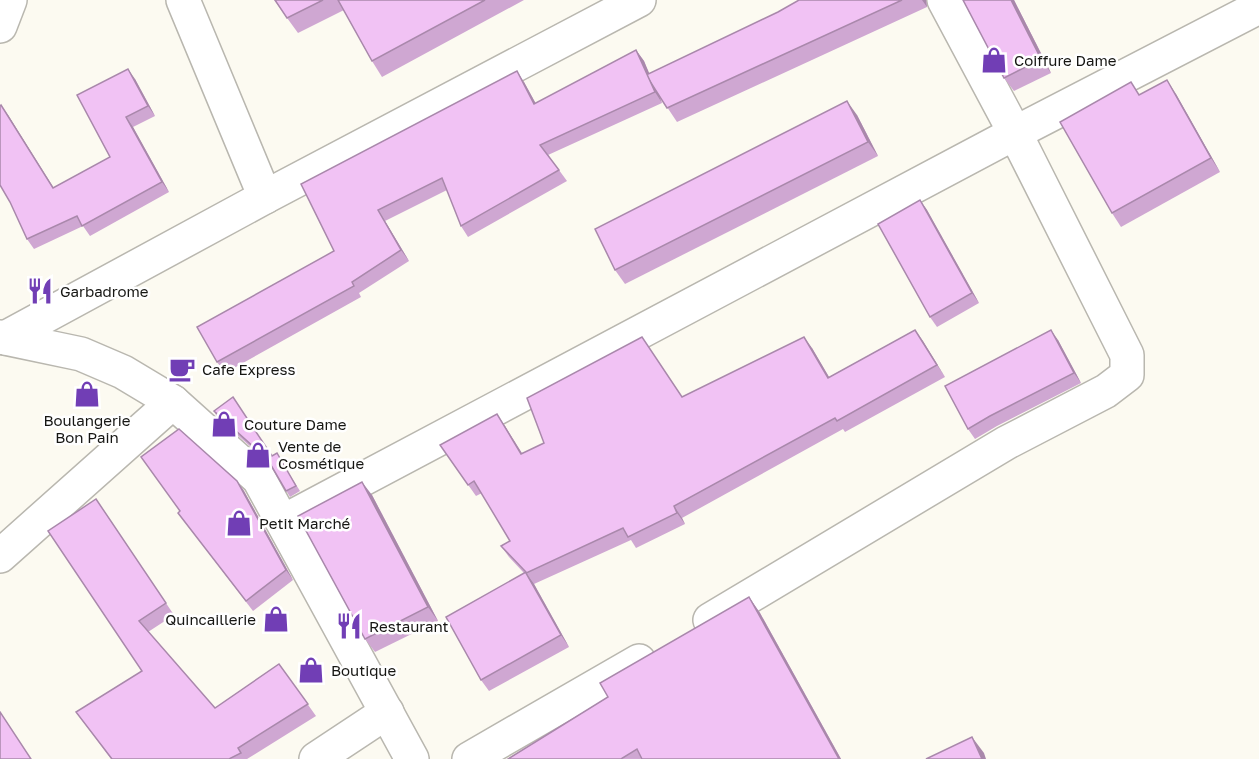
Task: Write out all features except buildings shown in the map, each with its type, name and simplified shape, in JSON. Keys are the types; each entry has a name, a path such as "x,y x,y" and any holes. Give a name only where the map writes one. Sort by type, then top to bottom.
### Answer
{"street":[{"path":"0,26 10,0"},
{"path":"183,0 265,197"},
{"path":"2,338 639,0"},
{"path":"469,759 674,641 1006,442 1106,391 1127,375 1127,355 1015,133 944,0"},
{"path":"284,521 1015,133 1259,7"},
{"path":"2,338 81,354 123,372 173,402 259,479 412,759"},
{"path":"0,556 173,402"},
{"path":"316,759 387,712"}],"place":[{"name":"Coiffure Dame","path":"994,60"},
{"name":"Garbadrome","path":"40,291"},
{"name":"Cafe Express","path":"182,369"},
{"name":"Boulangerie Bon Pain","path":"87,394"},
{"name":"Couture Dame","path":"224,424"},
{"name":"Vente de Cosmétique","path":"258,455"},
{"name":"Petit Marché","path":"239,523"},
{"name":"Quincaillerie","path":"276,619"},
{"name":"Restaurant","path":"349,626"},
{"name":"Boutique","path":"311,670"}]}
